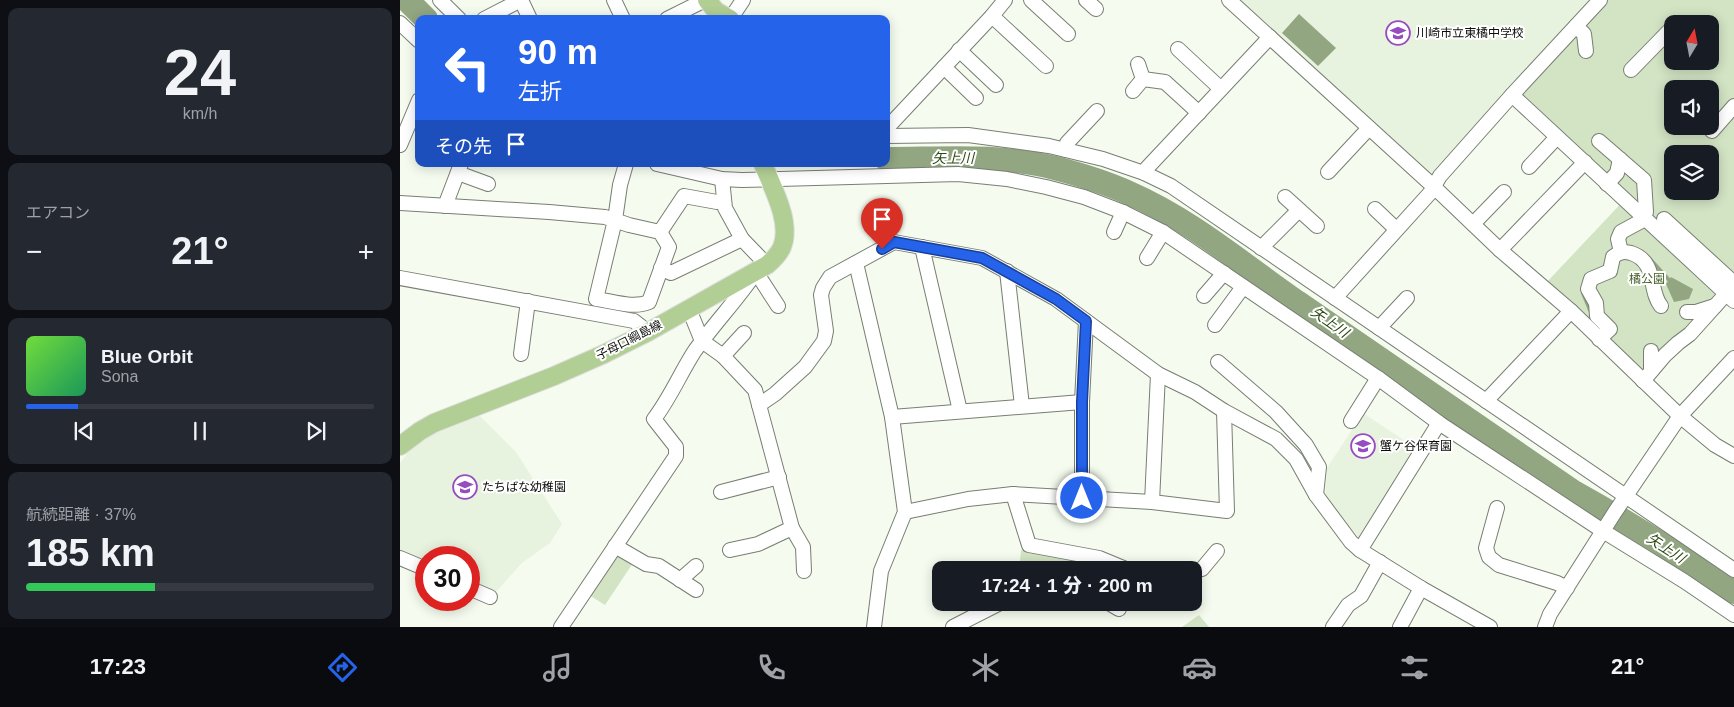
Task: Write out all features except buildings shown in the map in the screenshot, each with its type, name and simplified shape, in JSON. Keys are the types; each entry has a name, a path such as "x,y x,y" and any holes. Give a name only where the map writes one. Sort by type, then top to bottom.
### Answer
{"main road":[{"path":"706,0 716,11 725,15"},
{"name":"子母口綱島線","path":"400,446 434,423 554,376 604,354 762,269 779,252 785,231 780,206 767,174"}],"street":[{"path":"440,0 455,15"},
{"path":"492,15 521,0 528,15"},
{"path":"614,0 621,15"},
{"path":"675,15 706,0"},
{"path":"733,15 743,0"},
{"path":"890,125 1005,0"},
{"path":"1031,0 1068,34"},
{"path":"1230,0 1500,250 1571,311 1599,339 1647,376 1680,416 1715,445 1734,456"},
{"path":"1334,298 1430,193 1440,176 1512,95 1600,0"},
{"path":"992,16 1046,66"},
{"path":"400,23 415,37"},
{"path":"1576,26 1584,34 1586,51"},
{"path":"1631,70 1664,36"},
{"path":"1144,173 1270,37"},
{"path":"1178,49 1221,89"},
{"path":"959,50 996,85"},
{"path":"1138,64 1143,79"},
{"path":"944,67 976,98"},
{"path":"1143,79 1165,82 1198,113"},
{"path":"1132,91 1143,79"},
{"path":"1512,95 1543,116 1557,136 1608,184 1655,219"},
{"path":"1719,123 1734,106"},
{"path":"400,145 415,110"},
{"path":"1066,150 1066,143 1097,110"},
{"path":"1328,172 1369,128"},
{"path":"890,136 968,135 1066,150 1103,159 1144,173 1171,186 1734,570"},
{"path":"1529,167 1557,136"},
{"path":"1599,141 1644,180 1646,212 1732,286 1690,334 1678,343 1647,376"},
{"path":"1608,184 1617,173 1620,159"},
{"path":"1500,250 1585,162"},
{"path":"400,203 605,217 615,220 630,225 660,232 669,247 649,302 642,305 596,299 615,220 620,185 625,167"},
{"path":"670,167 722,179 767,174 958,174 1046,187 1084,197 1124,212 1163,232 1378,378 1439,423 1734,615"},
{"path":"445,206 459,168 488,184"},
{"path":"722,179 725,208 742,239 762,269 778,306"},
{"path":"1473,224 1504,192"},
{"path":"660,232 684,196 717,202 723,200"},
{"path":"1285,197 1317,226"},
{"path":"1375,209 1396,229"},
{"path":"1261,248 1299,210"},
{"path":"1114,232 1124,212"},
{"path":"1620,248 1618,239 1621,232 1655,219"},
{"path":"1147,258 1163,232"},
{"path":"661,268 671,273 742,239"},
{"path":"760,405 805,367 824,341 826,331 821,295 830,277 894,242 982,258 1056,299 1158,374 1195,392 1224,411 1276,439 1296,459 1316,495 1350,542 1421,588 1490,627"},
{"path":"922,247 960,411"},
{"path":"1620,248 1636,255 1647,266 1658,302 1661,306"},
{"path":"1599,339 1610,329 1597,316 1596,303 1588,289 1591,279 1610,271 1613,257 1620,248"},
{"path":"856,263 892,417 905,512 881,571 874,627"},
{"path":"562,627 676,456 676,446 654,419 702,341 762,269"},
{"path":"1007,271 1022,406"},
{"path":"1204,296 1224,273"},
{"path":"400,278 634,321 648,332"},
{"path":"1215,325 1243,287"},
{"path":"1379,328 1407,298"},
{"path":"521,354 528,302"},
{"path":"1686,312 1696,312 1716,305"},
{"path":"689,309 702,341 723,356 755,390 792,528 803,547 804,571"},
{"path":"1486,401 1571,311"},
{"path":"1082,498 1082,402 1086,321"},
{"path":"723,356 744,333"},
{"path":"1647,376 1651,351"},
{"path":"1545,627 1550,614 1566,588 1680,416 1734,358"},
{"path":"1218,362 1276,412 1306,446 1319,467 1316,495"},
{"path":"1152,502 1158,374"},
{"path":"1352,421 1378,378"},
{"path":"892,417 1082,402"},
{"path":"905,512 968,499 1013,494 1152,502 1227,511 1224,411"},
{"path":"1360,550 1439,423"},
{"path":"721,492 779,477"},
{"path":"1013,494 1029,545 1106,561"},
{"path":"1497,508 1486,548 1489,557 1499,564 1566,588"},
{"path":"730,550 758,544 792,528"},
{"path":"615,546 646,564 660,566 696,590"},
{"path":"1202,569 1217,551"},
{"path":"400,558 415,564"},
{"path":"1333,627 1348,605 1361,596 1380,562"},
{"path":"680,580 696,566"},
{"path":"1400,627 1421,588"},
{"path":"480,593 490,597"},
{"path":"953,627 984,611"}],"shaded area":[{"path":"1240,0 1590,0 1592,2 1431,175"},
{"path":"1299,14 1336,48 1318,66 1282,33"},
{"path":"1671,277 1693,289 1689,299 1674,302 1666,284"},
{"path":"1363,413 1417,449 1362,541 1325,499 1327,468"},
{"path":"478,414 516,452 562,524 550,543 522,563 495,593 480,587 480,546 415,546 415,558 400,552 400,463 413,446 440,430"}],"green space":[{"name":"橘公園","path":"1608,0 1734,0 1734,290 1651,378 1546,283 1628,196 1522,98 1523,94"},
{"path":"1021,550 1084,561 1020,561"},
{"path":"618,554 633,563 605,605 589,595"},
{"path":"1199,615 1209,627 1182,627"}],"waterway":[{"name":"矢上川","path":"407,0 422,15"},
{"name":"矢上川","path":"890,159 971,158 1034,164 1064,170 1102,182 1152,204 1216,243 1297,302 1572,491 1695,565 1734,592"},
{"path":"1649,258 1669,280"},
{"path":"1583,293 1590,310"}],"place":[{"name":"川崎市立東橘中学校","path":"1398,33"},
{"name":"蟹ケ谷保育園","path":"1363,446"},
{"name":"たちばな幼稚園","path":"465,487"}],"route":[{"path":"882,249 894,242 982,258 1056,299 1086,321 1082,402 1082,498"}]}
